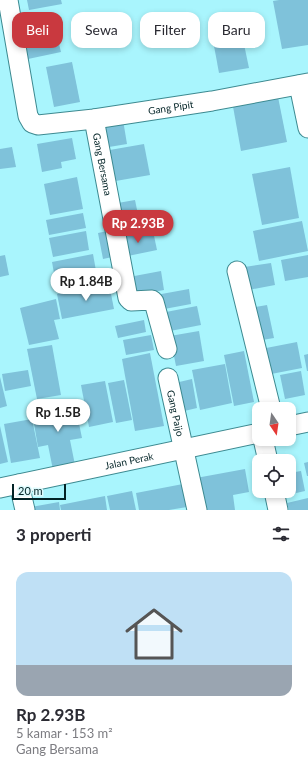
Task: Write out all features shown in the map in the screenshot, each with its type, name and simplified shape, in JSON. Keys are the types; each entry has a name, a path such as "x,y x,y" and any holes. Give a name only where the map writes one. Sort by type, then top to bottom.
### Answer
{"street":[{"name":"Gang Pipit","path":"8,0 28,116 32,123 38,125 94,119 212,101 304,84"},
{"path":"304,84 308,128"},
{"name":"Gang Bersama","path":"94,119 128,298 131,301 149,299 154,302 167,349"},
{"path":"236,271 269,402"},
{"name":"Gang Paijo","path":"168,378 196,510"},
{"path":"296,425 308,422"},
{"name":"Jalan Perak","path":"0,488 252,434"},
{"path":"19,484 25,510"},
{"path":"275,498 278,510"}],"building":[{"path":"27,0 61,0 62,4 29,10"},
{"path":"308,0 308,45 282,49 273,1"},
{"path":"26,48 60,48 61,52 28,59"},
{"path":"214,48 245,48 249,68 219,73"},
{"path":"72,62 80,102 54,107 46,67"},
{"path":"277,92 287,142 241,151 232,101"},
{"path":"123,120 127,144 103,148 99,125"},
{"path":"72,138 76,159 61,162 62,168 42,172 37,144"},
{"path":"144,144 150,175 110,182 104,151"},
{"path":"12,147 16,167 0,169 0,149"},
{"path":"290,167 299,218 262,225 252,174"},
{"path":"77,177 83,209 50,215 44,184"},
{"path":"135,200 141,229 118,233 112,204"},
{"path":"83,213 86,228 49,235 46,220"},
{"path":"302,221 308,251 259,261 253,231"},
{"path":"112,230 117,256 103,259 98,233"},
{"path":"86,231 89,250 53,257 49,238"},
{"path":"153,231 157,250 123,257 119,237"},
{"path":"93,254 98,282 57,290 52,262"},
{"path":"5,255 9,275 0,277 0,256"},
{"path":"308,255 308,277 285,281 281,260"},
{"path":"271,263 275,285 243,291 238,268"},
{"path":"161,271 164,290 133,296 129,277"},
{"path":"109,284 114,309 62,319 57,294"},
{"path":"189,289 191,304 159,310 156,295"},
{"path":"56,299 60,319 54,320 59,339 29,345 20,308"},
{"path":"267,305 274,338 256,341 250,308"},
{"path":"197,306 201,325 170,331 166,312"},
{"path":"144,320 146,332 118,338 115,326"},
{"path":"199,331 204,361 176,366 170,336"},
{"path":"151,335 154,350 126,355 123,340"},
{"path":"297,342 302,368 266,375 261,349"},
{"path":"52,345 61,395 37,399 27,349"},
{"path":"244,351 254,402 234,406 224,355"},
{"path":"150,353 164,426 135,431 122,359"},
{"path":"308,354 308,371 307,371 304,355"},
{"path":"225,364 232,403 200,410 192,370"},
{"path":"28,370 31,386 5,391 2,374"},
{"path":"301,371 305,395 285,399 280,375"},
{"path":"0,377 7,406 0,408"},
{"path":"192,379 197,408 180,412 175,383"},
{"path":"124,380 132,420 116,423 108,383"},
{"path":"105,381 113,422 89,427 81,385"},
{"path":"75,404 82,438 70,440 75,465 53,470 48,445 38,447 32,412"},
{"path":"32,419 40,458 11,463 4,424"},
{"path":"0,426 8,462 0,464"},
{"path":"308,462 308,476 307,476 304,463"},
{"path":"245,469 249,492 233,495 235,510 202,510 196,478"},
{"path":"301,471 305,491 296,493 296,472"},
{"path":"183,484 187,507 169,510 139,510 136,493"},
{"path":"132,491 136,510 110,510 107,496"},
{"path":"105,496 107,510 61,510 60,505"},
{"path":"308,498 308,510 289,510 287,503"},
{"path":"59,502 60,510 31,510 31,507"}]}
